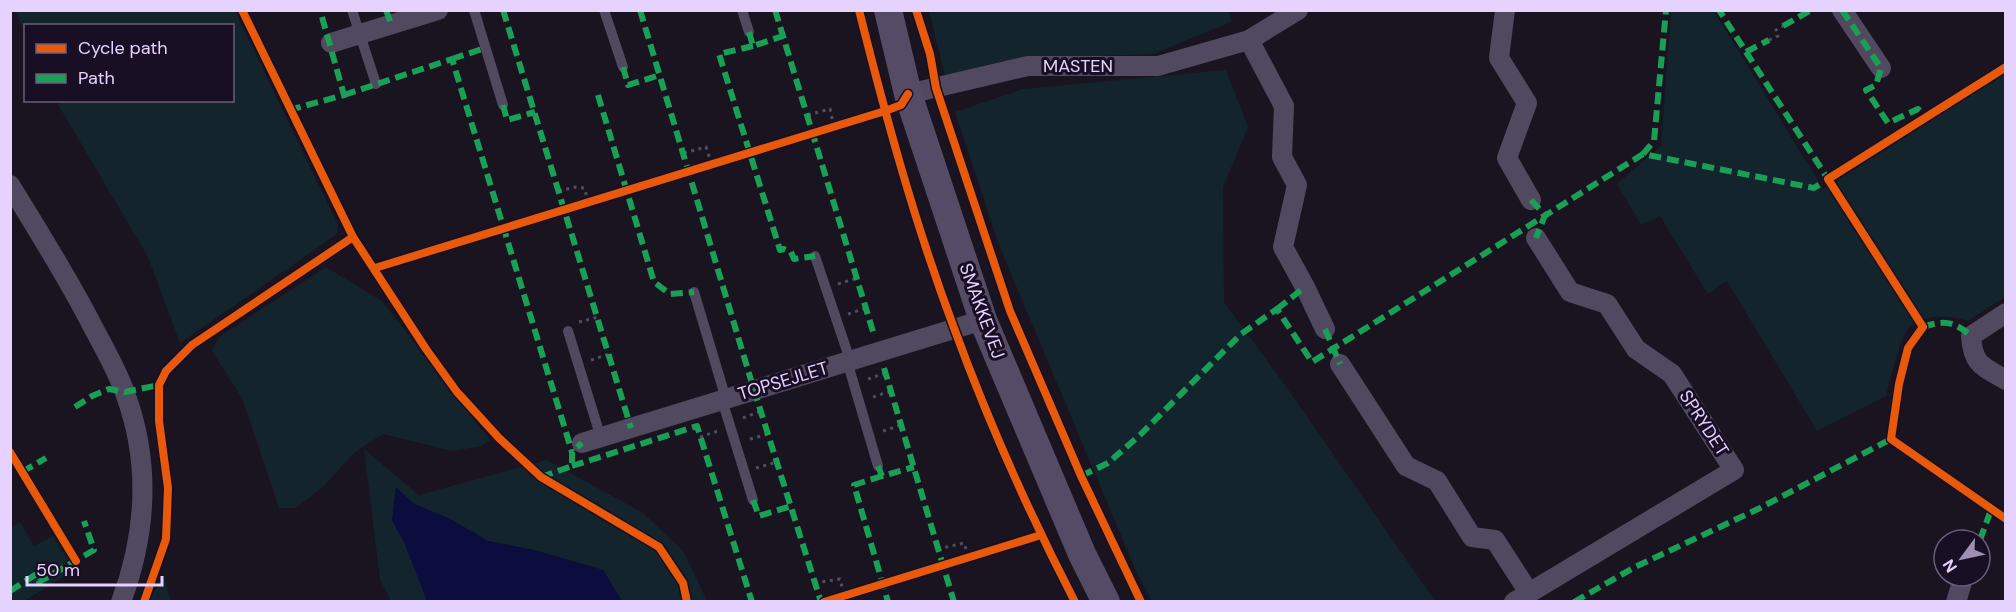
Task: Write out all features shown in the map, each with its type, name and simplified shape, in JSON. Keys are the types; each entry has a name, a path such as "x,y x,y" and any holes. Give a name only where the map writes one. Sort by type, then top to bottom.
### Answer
{"street":[{"path":"331,42 438,10"},
{"name":"SMAKKEVEJ","path":"888,10 908,94 983,320 1082,554 1106,602"},
{"name":"MASTEN","path":"908,94 1028,66 1158,66 1249,40 1298,10"},
{"path":"1505,10 1499,58 1527,103 1507,158 1531,200"},
{"path":"1842,10 1881,68"},
{"path":"1249,40 1284,106 1282,157 1297,185 1283,247 1325,329"},
{"path":"10,185 70,282 125,392 138,436 143,481 141,526 132,571 121,602"},
{"name":"SPRYDET","path":"1340,364 1406,466 1437,481 1472,537 1495,540 1521,596 1734,470 1672,374 1636,349 1607,304 1570,292 1536,238"},
{"path":"2006,313 1971,336 1972,354 1984,367 2006,381"},
{"name":"TOPSEJLET","path":"592,441 983,320"}],"lane":[{"path":"352,10 376,84"},
{"path":"474,10 502,105"},
{"path":"604,10 623,67"},
{"path":"742,10 749,32"},
{"path":"815,256 878,466"},
{"path":"694,292 729,422 753,500"},
{"path":"568,331 592,441"}],"path":[{"path":"1769,40 1778,36 1776,30 1783,26"},
{"path":"808,115 830,109 834,127"},
{"path":"824,130 844,123"},
{"path":"684,153 706,147 712,165"},
{"path":"701,168 722,162"},
{"path":"559,191 575,187 584,188 585,204 598,200"},
{"path":"825,288 857,278"},
{"path":"568,331 574,324 598,317"},
{"path":"853,384 886,373"},
{"path":"859,402 891,391"},
{"path":"729,422 761,411"},
{"path":"869,436 901,425"},
{"path":"736,444 768,434"},
{"path":"744,471 777,462"},
{"path":"938,549 964,543 965,559 978,555"},
{"path":"815,583 840,579 841,596 854,592"}],"shaded area":[{"path":"1229,10 1231,22 1153,54 1022,59 945,76 929,11"},
{"path":"15,11 235,11 338,225 336,235 180,343 148,257 57,102 234,102 234,24 24,24 24,31"},
{"path":"1671,11 1714,11 1823,189 2005,74 2005,297 1968,321 1937,317 1915,323 1905,333 1886,396 1817,431 1727,281 1708,294 1660,216 1641,225 1617,184 1661,146"},
{"path":"1226,70 1248,127 1223,187 1224,302 1285,385 1435,601 1152,601 1136,571 999,245 955,112 1023,89"},
{"path":"326,267 382,301 490,440 481,446 453,451 383,434 355,452 323,487 296,508 279,508 242,398 212,351 219,337"},
{"path":"364,449 419,495 547,460 643,513 684,552 707,601 622,601 603,570 534,550 488,541 450,519 414,504 392,520 405,544 427,601 391,601 380,579"},
{"path":"396,487 414,504 450,519 488,541 534,550 603,570 622,601 427,601 405,544 392,520"},
{"path":"20,522 34,546 53,536 67,559 66,575 24,601 11,601 11,527"},
{"path":"164,578 171,601 147,601"}],"marked path":[{"path":"289,110 344,95 320,10"},
{"path":"386,10 391,24"},
{"path":"503,10 631,428"},
{"path":"640,10 754,390 821,602"},
{"path":"775,10 874,335"},
{"path":"1643,154 1654,141 1666,10"},
{"path":"1081,476 1108,463 1140,435 1241,334 1277,309 1312,362 1643,154 1814,188 1828,179 1719,10"},
{"path":"1783,26 1811,10"},
{"path":"1842,10 1881,68 1876,85 1866,90 1888,123 1918,109 1927,117"},
{"path":"749,32 753,46 783,36"},
{"path":"1746,52 1769,40"},
{"path":"753,46 719,54 780,250 791,252 794,259 815,256"},
{"path":"452,59 485,48"},
{"path":"344,95 452,59 572,452"},
{"path":"623,67 628,85 660,75"},
{"path":"598,95 654,282 670,294 694,292"},
{"path":"503,105 507,120 535,112"},
{"path":"1531,200 1545,215 1536,238"},
{"path":"1277,309 1305,287"},
{"path":"1923,327 1948,323 1959,327 1971,336"},
{"path":"1325,329 1340,364"},
{"path":"884,368 954,602"},
{"path":"75,407 109,389 125,392 159,385"},
{"path":"572,466 697,426 752,602"},
{"path":"1574,602 1633,568 1758,509 1891,439"},
{"path":"541,477 572,466 572,452 582,443"},
{"path":"22,472 46,458"},
{"path":"878,466 882,476 914,467"},
{"path":"882,476 854,485 888,602"},
{"path":"753,500 759,516 791,506"},
{"path":"1984,528 1991,510"},
{"path":"10,591 35,575 39,582 94,550 84,521"}],"cycle path":[{"path":"242,10 353,237 457,392 499,438 541,477 659,547 683,583 687,602"},
{"path":"859,10 902,170 954,328 1010,467 1075,602"},
{"path":"916,10 930,54 936,88 1010,311 1081,476 1141,602"},
{"path":"2006,67 1828,179 1923,327 1908,348 1899,384 1891,439 2006,519"},
{"path":"375,268 885,111 901,105 908,94"},
{"path":"144,602 166,539 168,488 159,421 159,385 166,371 192,345 353,237"},
{"path":"10,452 76,561"},
{"path":"824,602 1041,535"}]}
